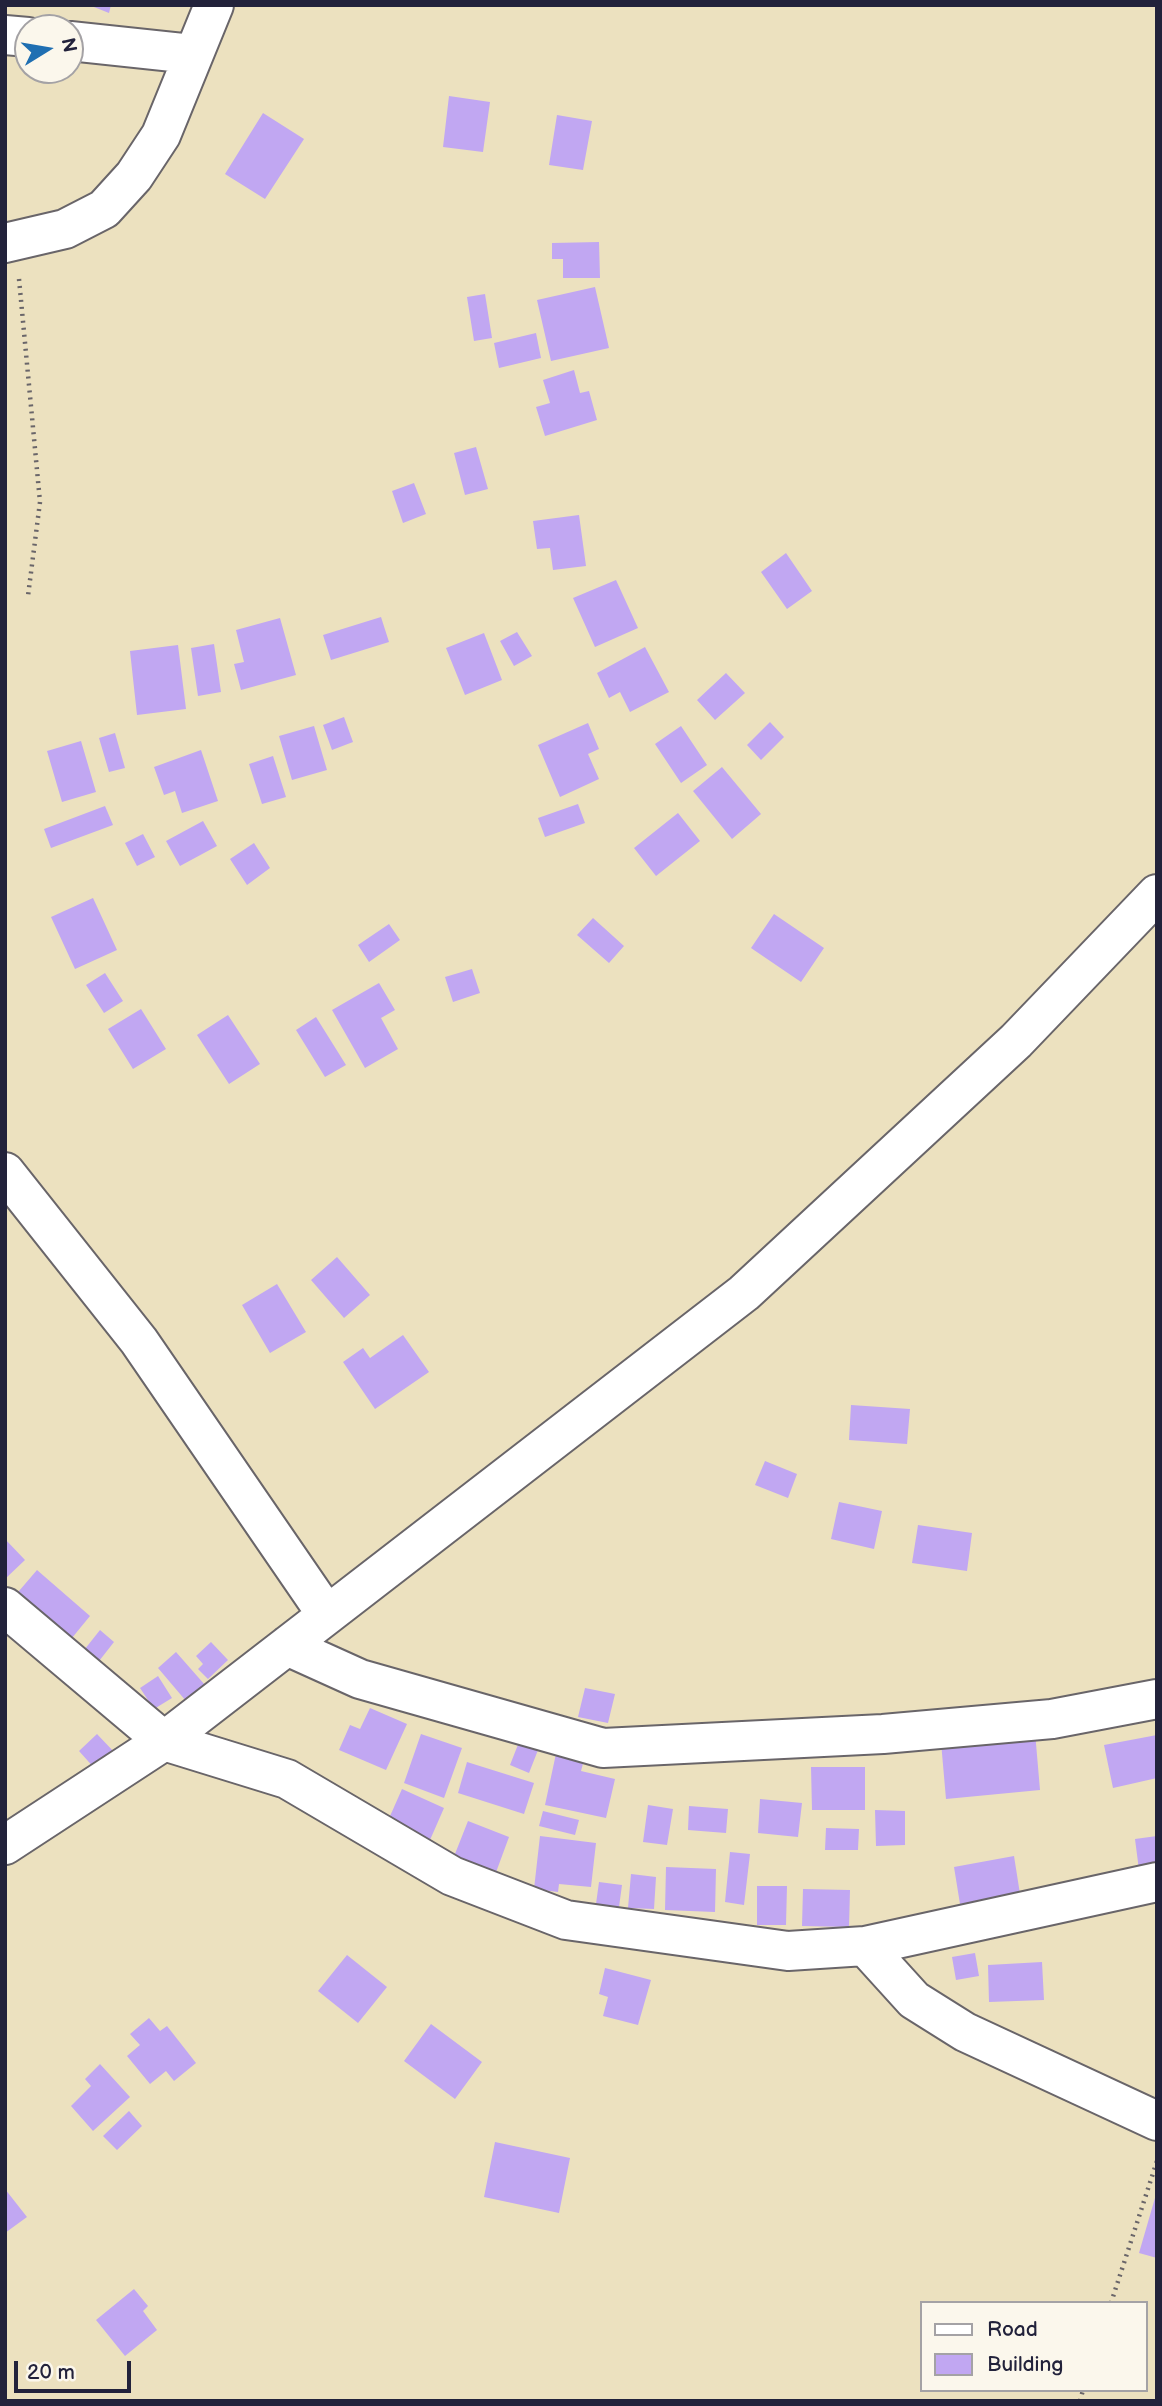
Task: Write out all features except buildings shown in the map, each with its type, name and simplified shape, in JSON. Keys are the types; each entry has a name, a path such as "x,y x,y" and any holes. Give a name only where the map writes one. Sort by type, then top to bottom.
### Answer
{"street":[{"path":"10,241 65,229 104,209 134,176 161,135 214,5"},
{"path":"84,42 192,54"},
{"path":"5,1845 164,1741 744,1293 1016,1041 1157,894"},
{"path":"5,1172 139,1341 327,1615"},
{"path":"5,1607 164,1741 286,1779 452,1876 566,1920 788,1951 865,1946 1157,1882"},
{"path":"287,1646 360,1679 603,1748 948,1729 1052,1719 1157,1699"},
{"path":"865,1946 914,2000 965,2032 1157,2121"}],"path":[{"path":"10,241 40,502 28,596"},
{"path":"1112,2301 1157,2161"}]}
